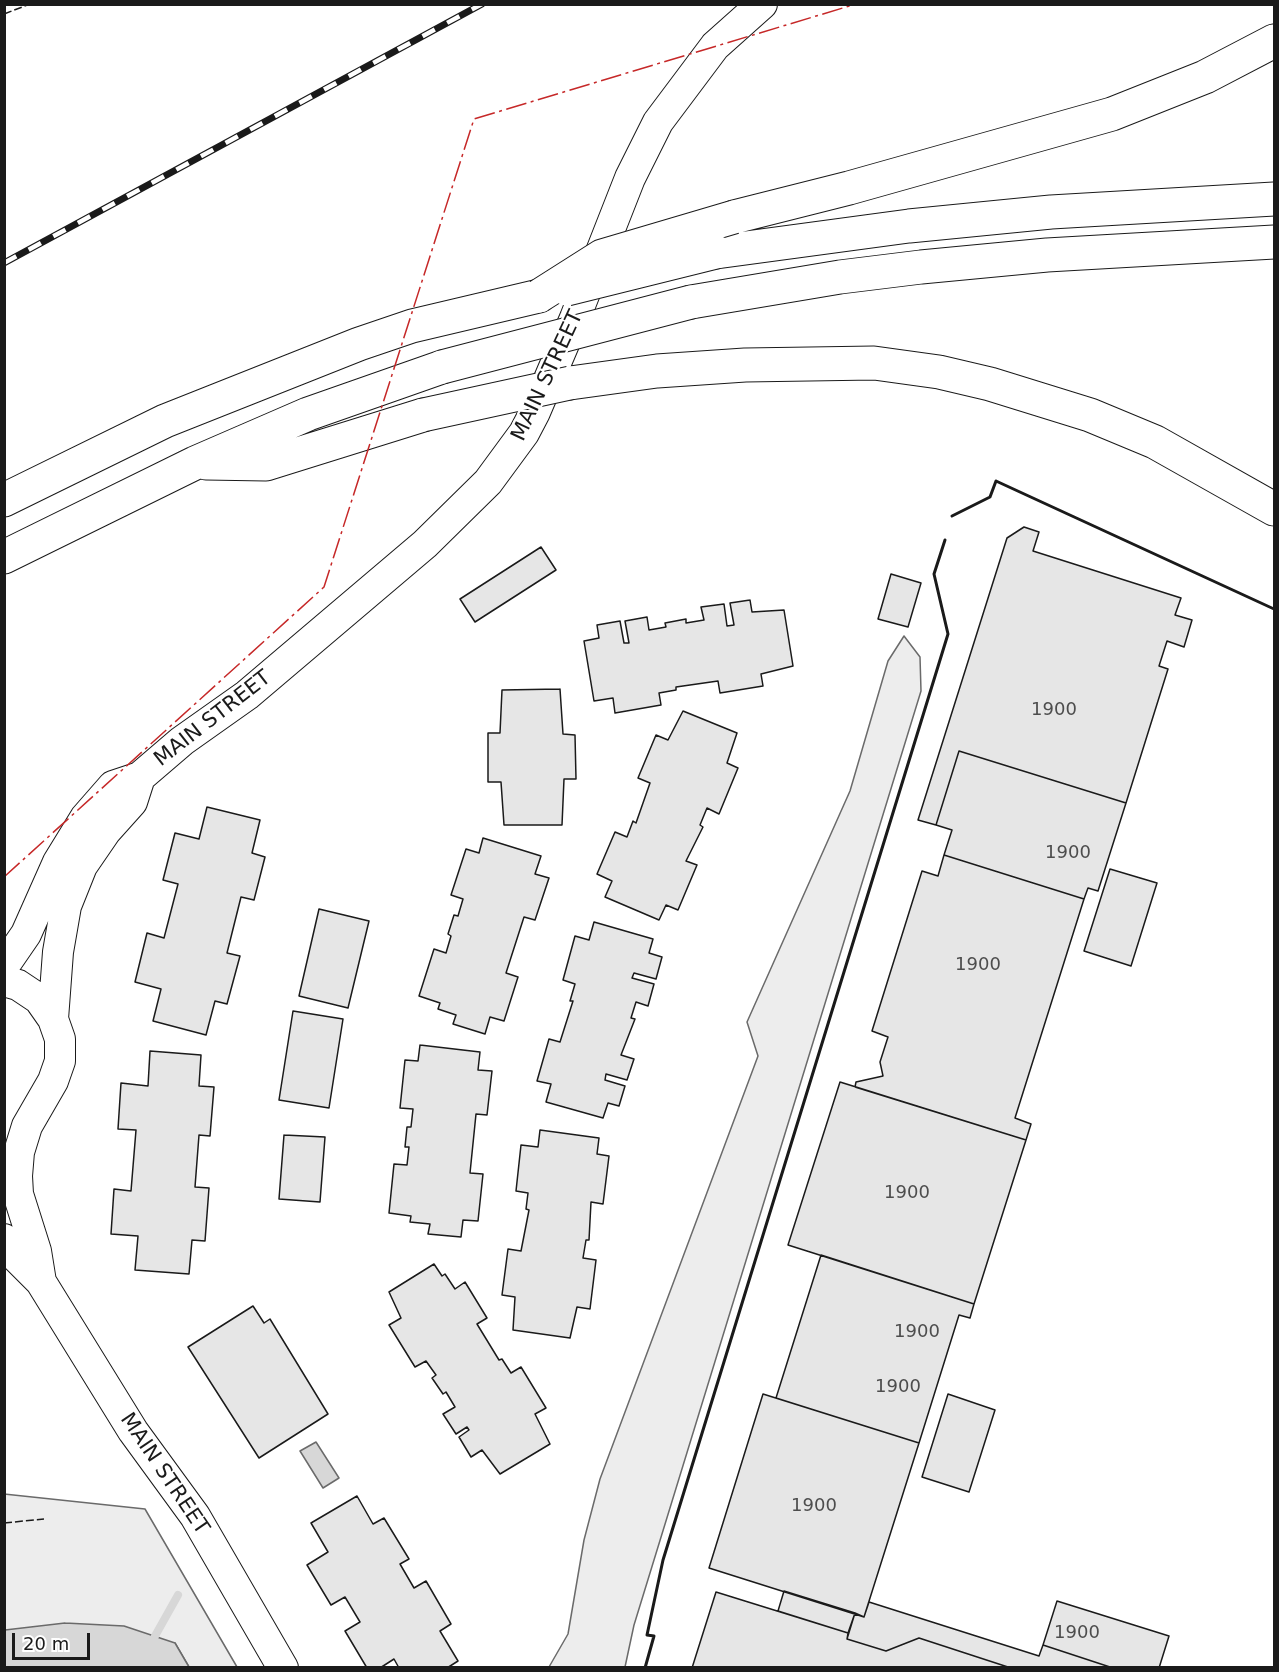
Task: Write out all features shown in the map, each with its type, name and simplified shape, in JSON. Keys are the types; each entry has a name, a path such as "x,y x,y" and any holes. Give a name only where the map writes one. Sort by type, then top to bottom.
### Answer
{"highway":[{"path":"539,296 602,256 734,217 849,188 1112,114 1205,77 1275,41"},
{"path":"4,500 175,417 359,344 463,312 539,296 716,252 897,227 1039,213 1275,199"},
{"path":"4,557 195,463 308,414 442,367 691,302 840,278 944,265 1163,246 1275,242"},
{"path":"195,463 266,464 423,415 570,383 657,371 746,365 863,363 939,372 990,384 1090,416 1155,442 1275,509"}],"street":[{"name":"MAIN STREET","path":"4,966 26,934 58,862 85,819 113,786 140,777 182,741 247,695 426,544 489,482 524,433 548,384 630,178 658,122 715,46 762,4"},
{"name":"MAIN STREET","path":"53,1019 58,952 66,906 82,866 106,831 132,802 140,777"},
{"name":"MAIN STREET","path":"4,981 18,985 39,999 53,1019 60,1039 60,1061 53,1081 27,1126 19,1152 17,1176 18,1194 36,1251 41,1282"},
{"name":"MAIN STREET","path":"4,1119 23,1113 41,1099"},
{"name":"MAIN STREET","path":"4,1239 13,1254 41,1282 134,1431 195,1516 284,1668"}],"shaded area":[{"path":"904,636 920,657 921,691 634,1625 625,1667 549,1667 568,1634 584,1540 600,1479 758,1056 747,1022 850,791 888,661"},
{"path":"316,1442 339,1478 323,1488 300,1451"},
{"path":"4,1494 145,1509 237,1667 189,1667 175,1643 5,1630"},
{"path":"65,1623 124,1626 175,1643 189,1667 5,1667 5,1630"}],"building":[{"path":"1024,527 1039,532 1033,551 1181,598 1175,615 1192,620 1184,647 1167,641 1159,666 1168,669 1126,803 959,751 936,825 918,820 1007,538"},
{"path":"541,547 556,570 475,622 460,599"},
{"path":"891,574 921,583 908,627 878,619"},
{"path":"750,600 752,612 784,610 793,666 761,674 763,686 720,693 718,681 676,687 676,690 659,693 661,705 615,713 613,698 594,701 584,641 599,638 597,625 620,621 624,643 629,643 625,621 647,617 649,630 666,627 665,623 686,619 686,623 704,620 701,607 724,604 727,626 734,625 730,603"},
{"path":"560,689 563,734 575,735 576,779 564,779 562,825 504,825 501,782 488,782 488,733 500,733 502,690"},
{"path":"683,711 737,733 727,763 738,768 719,814 707,808 700,825 703,827 686,861 697,865 678,910 666,905 659,920 605,897 612,881 597,874 615,832 627,837 633,821 636,823 650,783 638,778 656,735 668,740"},
{"path":"959,751 1126,803 1098,891 1088,888 1084,899 944,855 952,830 936,825"},
{"path":"207,807 260,820 252,853 265,857 254,900 241,897 227,953 240,956 227,1004 215,1001 206,1035 153,1021 161,989 135,982 147,933 164,938 178,884 163,880 175,833 199,839"},
{"path":"483,838 541,856 535,874 549,878 535,920 524,917 506,973 518,977 504,1021 490,1017 485,1034 453,1024 456,1015 438,1009 440,1003 419,996 434,949 446,953 451,936 448,934 454,915 458,916 463,899 451,895 466,849 479,853"},
{"path":"944,855 1084,899 1015,1118 1031,1124 1026,1140 855,1087 856,1082 883,1076 880,1062 888,1037 872,1031 922,871 938,876"},
{"path":"1110,869 1157,883 1131,966 1084,951"},
{"path":"319,909 369,921 348,1008 299,996"},
{"path":"594,922 653,939 649,953 662,957 656,979 634,973 632,978 654,984 648,1006 636,1002 631,1018 635,1019 621,1055 634,1059 627,1080 606,1074 605,1080 625,1086 619,1106 608,1103 603,1118 546,1102 551,1084 537,1081 549,1039 560,1042 573,1001 570,1001 575,984 563,980 575,936 589,940"},
{"path":"293,1011 343,1019 329,1108 279,1100"},
{"path":"420,1045 480,1052 478,1070 492,1071 487,1115 476,1114 470,1173 483,1174 478,1221 463,1220 461,1237 428,1234 430,1224 410,1222 411,1216 389,1213 394,1164 407,1165 409,1147 405,1147 407,1127 411,1127 413,1109 400,1108 405,1060 418,1061"},
{"path":"150,1051 201,1055 199,1086 214,1087 210,1136 199,1135 195,1187 209,1188 205,1241 192,1240 189,1274 135,1270 138,1236 111,1234 114,1189 131,1191 136,1130 118,1129 121,1083 148,1086"},
{"path":"840,1082 1026,1140 974,1304 788,1245"},
{"path":"540,1130 599,1138 597,1154 609,1156 603,1204 591,1202 589,1240 586,1240 583,1258 596,1260 590,1309 577,1307 570,1338 513,1330 515,1297 502,1295 508,1249 521,1251 529,1210 526,1209 528,1193 516,1191 521,1145 538,1147"},
{"path":"284,1135 325,1137 320,1202 279,1199"},
{"path":"821,1255 974,1304 970,1318 959,1315 919,1443 776,1398"},
{"path":"434,1264 442,1276 445,1274 455,1289 465,1282 487,1318 477,1324 499,1360 502,1359 511,1373 521,1367 546,1408 535,1414 550,1444 500,1474 482,1450 471,1457 459,1437 469,1430 467,1427 456,1434 443,1414 455,1407 446,1392 443,1394 432,1378 436,1375 426,1361 415,1367 389,1325 401,1318 389,1292"},
{"path":"253,1306 264,1323 270,1319 328,1414 259,1458 188,1347"},
{"path":"763,1394 919,1443 864,1617 709,1568"},
{"path":"948,1394 995,1410 969,1492 922,1477"},
{"path":"357,1496 373,1524 384,1518 409,1559 400,1564 414,1588 426,1581 451,1624 440,1631 458,1661 447,1668 399,1668 394,1659 380,1668 367,1668 345,1631 360,1622 345,1597 331,1605 307,1565 328,1552 311,1523"},
{"path":"784,1591 855,1613 848,1633 778,1611"},
{"path":"716,1592 848,1633 847,1639 886,1651 919,1638 1011,1668 692,1668"},
{"path":"1057,1601 1169,1636 1159,1668 1113,1668 1043,1645"},
{"path":"869,1602 1039,1656 1043,1645 1113,1668 1011,1668 919,1638 886,1651 847,1639 855,1613 864,1617"}],"waterway":[{"path":"155,1636 178,1595"}],"railway":[{"path":"4,263 482,4"}],"fence":[{"path":"4,14 30,4"},
{"path":"4,1523 44,1519"}],"wall":[{"path":"952,516 990,497 996,481 1274,609"},
{"path":"645,1668 654,1636 647,1635 663,1560 948,634 934,574 945,540"}],"power":[{"path":"4,877 324,587 474,119 856,4"}]}
